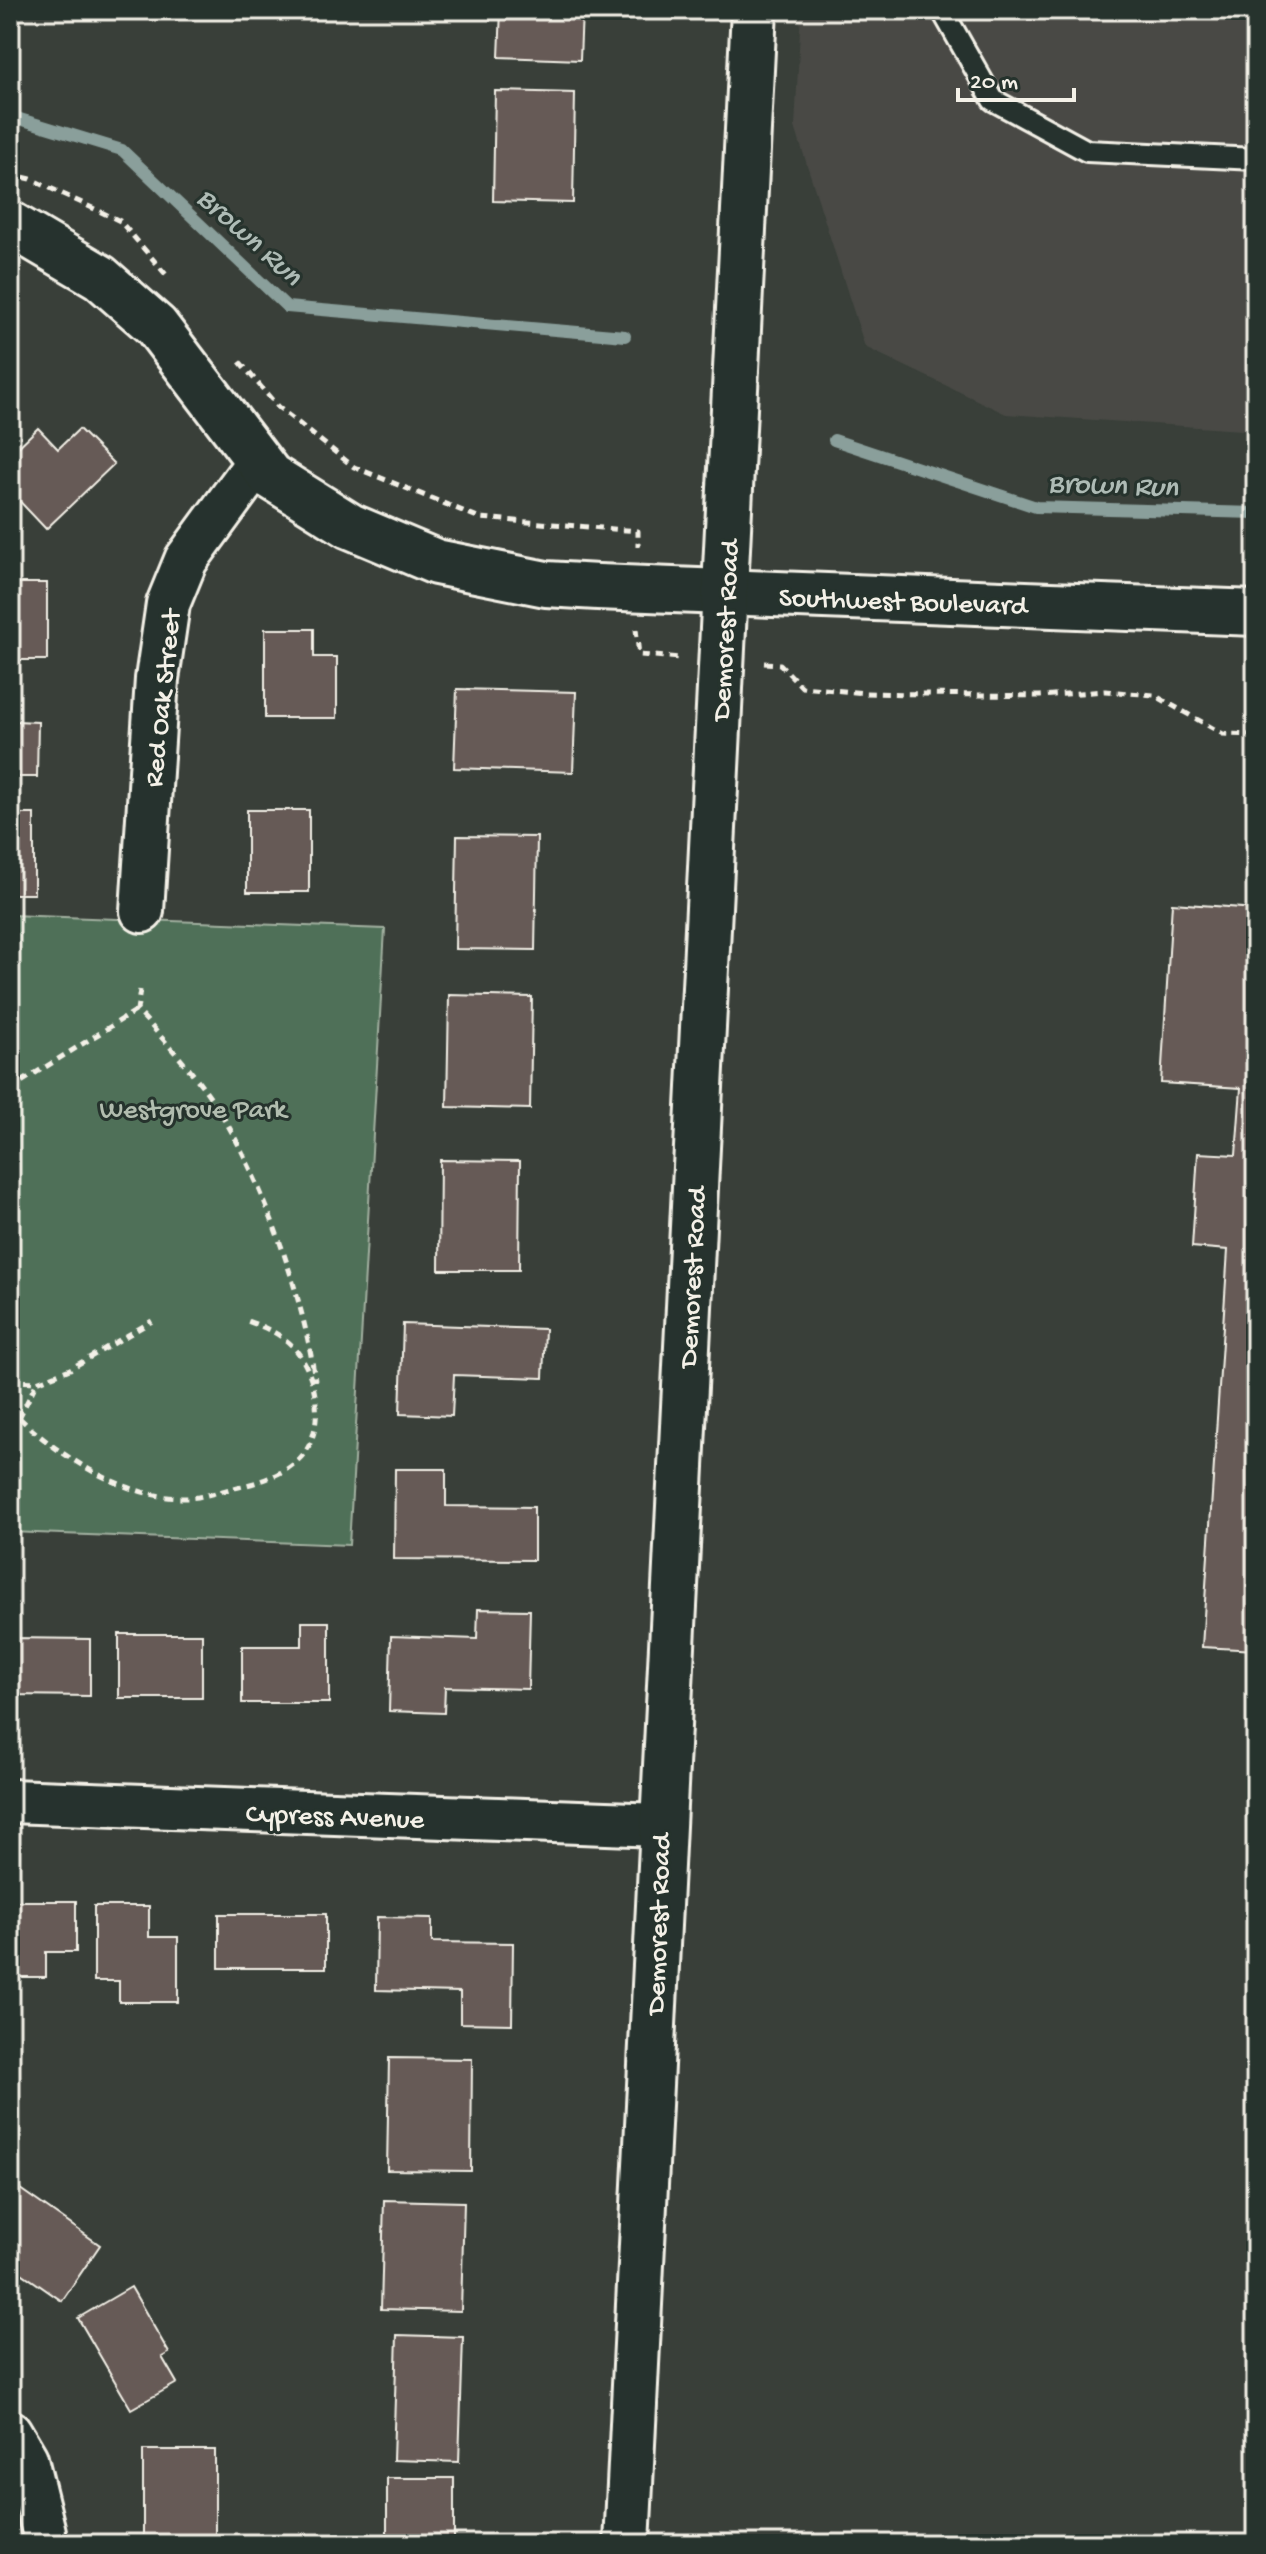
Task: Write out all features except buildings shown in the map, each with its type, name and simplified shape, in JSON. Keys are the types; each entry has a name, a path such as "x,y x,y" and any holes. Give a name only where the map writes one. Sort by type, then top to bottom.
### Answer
{"street":[{"name":"Demorest Road","path":"627,2544 660,1825 754,10"},
{"name":"Southwest Boulevard","path":"10,224 100,277 156,326 257,463 270,476 350,526 436,562 546,584 1256,613"},
{"name":"Red Oak Street","path":"142,911 157,679 168,604 186,560 257,463"},
{"name":"Cypress Avenue","path":"10,1801 660,1825"},
{"path":"10,2432 26,2459 44,2532 43,2544"}],"lane":[{"path":"942,10 993,100 1087,151 1256,159"}],"path":[{"path":"10,174 31,179 120,221 179,291"},
{"path":"239,361 278,407 354,467 480,518 638,531 639,655 780,664 802,687 865,693 1040,696 1105,691 1154,695 1223,734 1256,735"},
{"path":"10,1089 137,1010 140,990"},
{"path":"10,1408 78,1465 138,1491 195,1498 254,1483 297,1462 316,1427 316,1386 309,1329 253,1175 225,1119 188,1068 137,1010"},
{"path":"244,1320 270,1329 296,1349 316,1386"},
{"path":"10,1381 37,1382 70,1369 152,1321"},
{"path":"19,1418 37,1382"}],"shaded area":[{"path":"801,10 1256,10 1256,431 1006,414 865,347 795,127"}],"green space":[{"name":"Westgrove Park","path":"10,915 385,929 349,1545 10,1532"}],"waterway":[{"name":"Brown Run","path":"10,116 122,150 287,307 625,336"},
{"name":"Brown Run","path":"834,440 1036,507 1256,513"}]}
